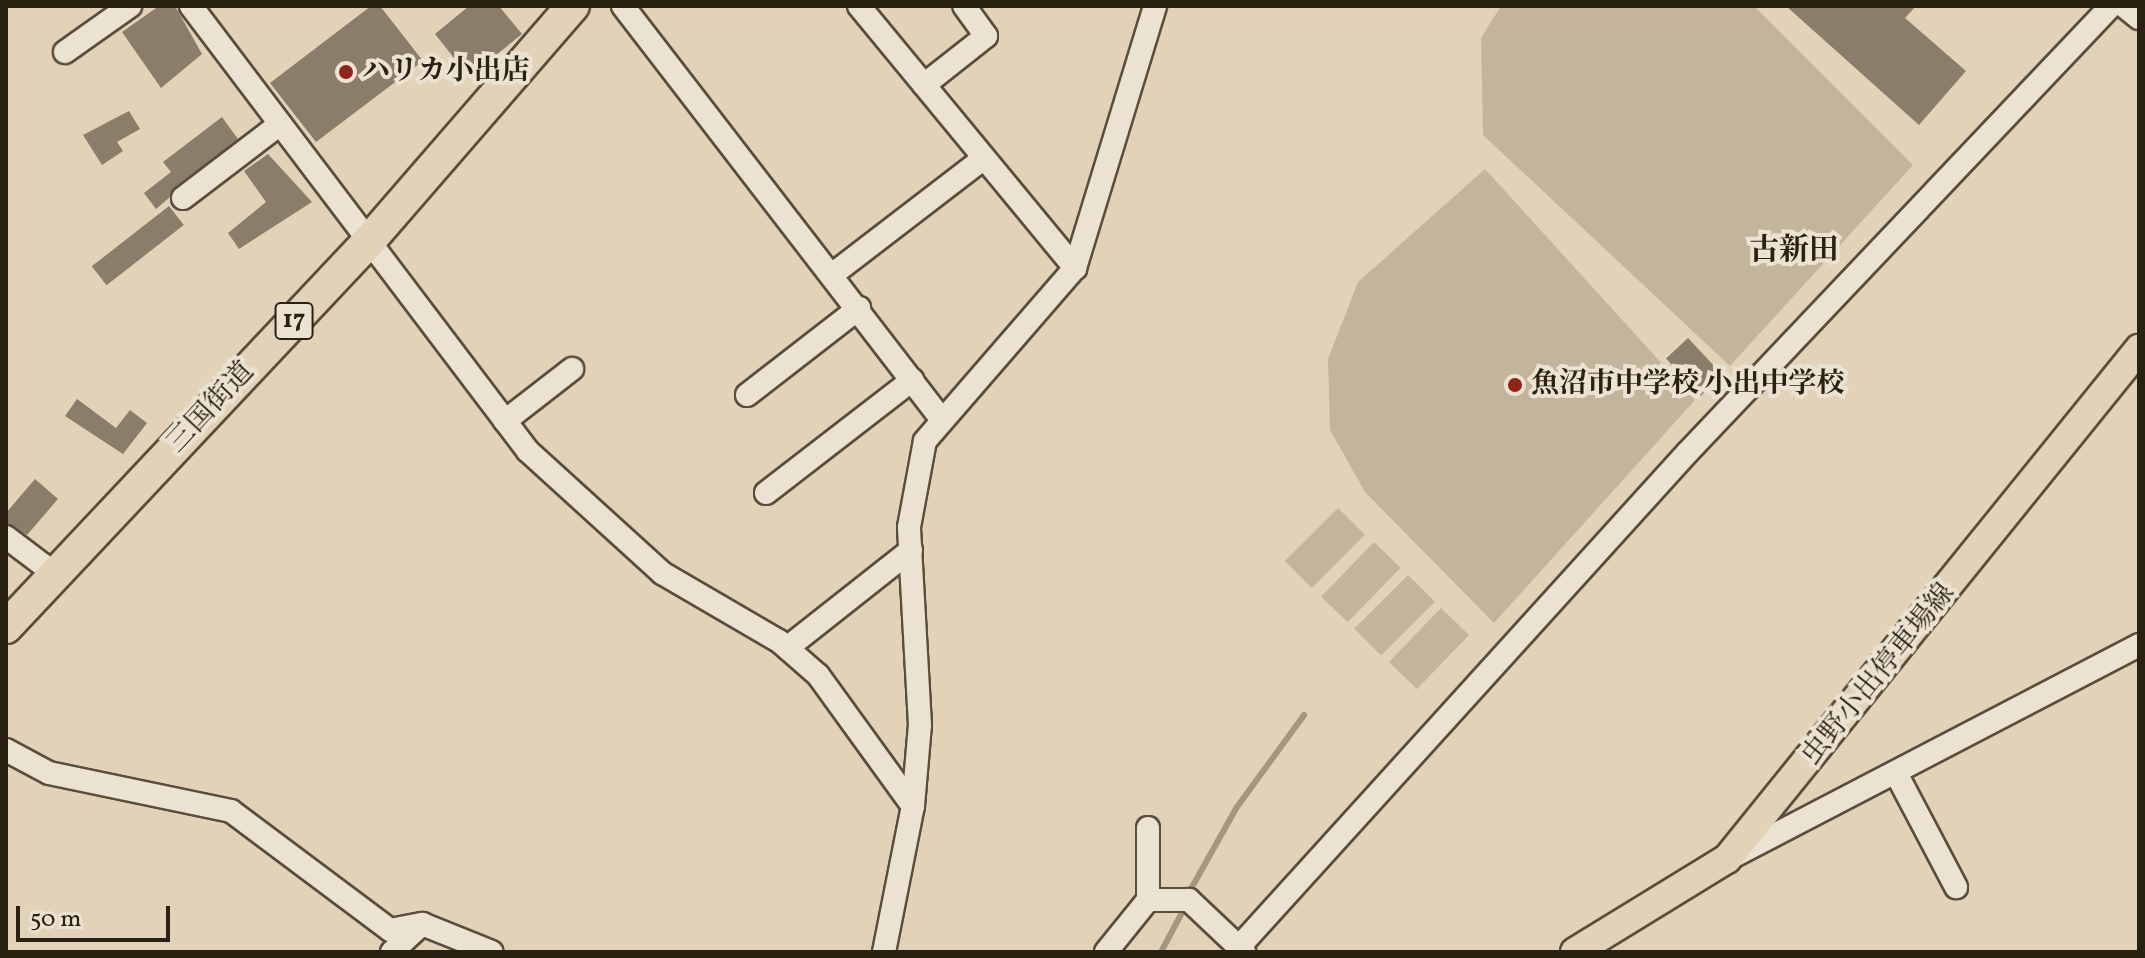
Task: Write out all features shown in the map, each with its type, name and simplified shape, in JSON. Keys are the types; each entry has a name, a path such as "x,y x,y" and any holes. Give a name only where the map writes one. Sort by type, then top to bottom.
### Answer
{"highway":[{"name":"三国街道","path":"6,627 370,240 573,6"}],"main road":[{"name":"虫野小出停車場線","path":"1575,952 1727,859 2139,349"}],"street":[{"path":"65,52 130,6"},
{"path":"191,6 528,451 662,573 787,648 818,675 913,806"},
{"path":"623,6 833,274 939,416"},
{"path":"859,6 1075,268"},
{"path":"924,85 986,36 964,6"},
{"path":"884,952 913,806 920,725 911,550 915,478 939,416 1075,268 1155,6"},
{"path":"1148,900 1181,900 1242,950 1688,452 2111,6"},
{"path":"2124,6 2139,18"},
{"path":"183,198 280,124"},
{"path":"833,274 984,158"},
{"path":"747,395 859,308"},
{"path":"505,421 572,369"},
{"path":"766,493 912,380"},
{"path":"6,537 55,574"},
{"path":"787,648 911,550"},
{"path":"1727,859 1897,775 2139,645"},
{"path":"6,750 49,773 231,811 390,930 422,924 492,952"},
{"path":"1897,775 1956,887"},
{"path":"1106,952 1148,900 1148,828"},
{"path":"392,952 422,924"}],"shaded area":[{"path":"1501,6 1754,6 1913,165 1730,366 1483,135 1481,38"},
{"path":"1485,169 1695,400 1494,623 1365,492 1330,430 1328,359 1358,282"},
{"path":"1338,508 1365,535 1312,588 1285,561"},
{"path":"1374,542 1401,568 1348,622 1321,597"},
{"path":"1408,575 1435,602 1381,656 1354,629"},
{"path":"1441,608 1469,635 1417,689 1389,662"}],"building":[{"path":"159,6 175,6 202,54 161,88 122,32"},
{"name":"ハリカ小出店","path":"371,6 380,6 423,61 316,142 270,83"},
{"path":"469,6 499,6 522,34 469,77 435,34"},
{"path":"1786,6 1916,6 1905,18 1966,71 1919,125"},
{"path":"129,111 140,129 117,142 123,151 102,165 83,135"},
{"path":"222,117 238,139 156,209 144,193 171,172 163,162"},
{"path":"268,154 312,202 239,249 228,233 266,202 244,171"},
{"path":"169,206 184,225 107,285 92,266"},
{"path":"1688,338 1723,375 1701,396 1666,358"},
{"path":"77,399 116,428 130,410 147,423 123,454 65,416"},
{"path":"35,479 58,499 27,535 6,523 6,513"}],"waterway":[{"path":"1187,896 1237,807 1304,715"},
{"path":"1161,952 1185,907"}],"place":[{"name":"ハリカ小出店","path":"346,72"},
{"name":"魚沼市中学校 小出中学校","path":"1515,385"}],"district":[{"name":"古新田","path":"1794,251"}]}
